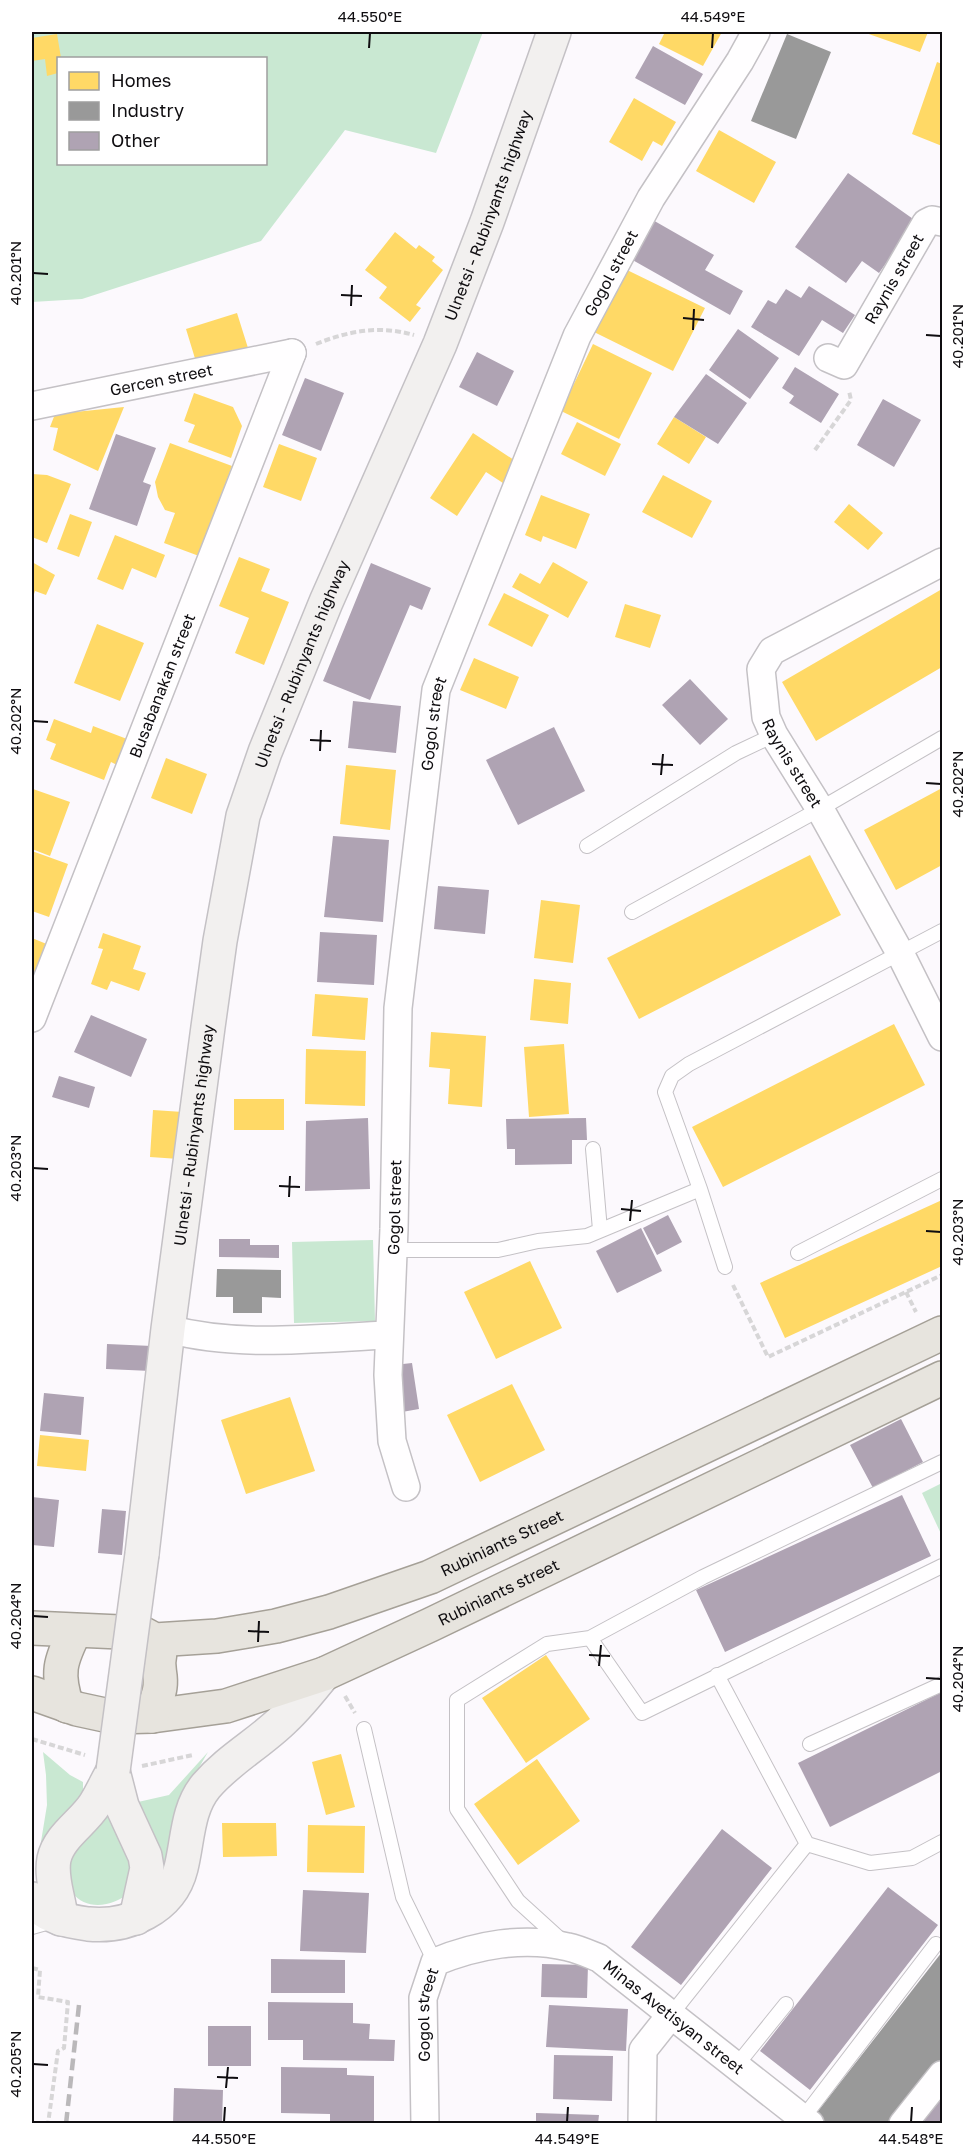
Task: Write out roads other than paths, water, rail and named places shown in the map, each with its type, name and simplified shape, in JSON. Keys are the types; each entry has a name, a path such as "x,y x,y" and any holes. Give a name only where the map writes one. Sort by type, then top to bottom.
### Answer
{"main road":[{"name":"Rubiniants Street","path":"32,1628 142,1633 155,1640 218,1636 276,1626 339,1609 430,1577 931,1326"},
{"name":"Rubiniants street","path":"32,1694 67,1706 114,1717 152,1716 226,1706 324,1674 942,1378"},
{"path":"67,1706 60,1684 63,1657 75,1631"},
{"path":"152,1716 160,1689 160,1676 156,1666 160,1653 150,1646 155,1640"}],"street":[{"name":"Ulnetsi - Rubinyants highway","path":"113,1771 208,1026 243,816 265,752 322,613 440,344 491,211 554,32"},
{"name":"Gogol street","path":"406,1487 392,1441 388,1375 394,1229 398,1008 436,690 577,336 651,198 740,61 756,32"},
{"name":"Raynis street","path":"836,362 926,223 932,220 942,222"},
{"name":"Gercen street","path":"32,406 292,353"},
{"name":"Busabanakan street","path":"32,1018 292,353"},
{"name":"Raynis street","path":"942,562 772,651 761,669 766,717 774,735 820,809 900,953 942,1037"},
{"path":"168,1329 193,1335 274,1341 389,1335"},
{"path":"46,1923 125,1922 136,1918 161,1901 180,1871 193,1805 204,1788 224,1766 285,1719 324,1674"},
{"path":"113,1771 122,1806 145,1856 147,1868 136,1918"},
{"path":"46,1923 60,1904 54,1881 54,1860 66,1836 95,1803 113,1771"},
{"path":"32,1899 44,1911 46,1923"},
{"name":"Gogol street","path":"425,2124 423,1998 435,1962 463,1950 523,1942"},
{"name":"Minas Avetisyan street","path":"523,1942 567,1947 599,1958 670,2016 807,2121"},
{"path":"642,2124 643,2050 670,2016"},
{"path":"903,2124 942,2074"}],"lane":[{"path":"587,846 736,753 774,735"},
{"path":"632,912 820,809 942,738"},
{"path":"724,1267 700,1188 665,1092 672,1076 689,1064 942,931"},
{"path":"593,1149 600,1230"},
{"path":"798,1253 942,1179"},
{"path":"392,1250 498,1250 538,1241 587,1236 700,1188"},
{"path":"567,1947 518,1901 457,1809 457,1700 547,1644 590,1638 703,1577 942,1462"},
{"path":"590,1638 642,1713 942,1566"},
{"path":"717,1676 807,1844 870,1863 912,1858 942,1842"},
{"path":"810,1744 942,1684"},
{"path":"364,1729 404,1897 435,1962"},
{"path":"670,2016 807,1844"},
{"path":"807,2121 936,1944"},
{"path":"736,2066 786,2004"}],"railway":[{"path":"66,2124 79,2005"}]}
